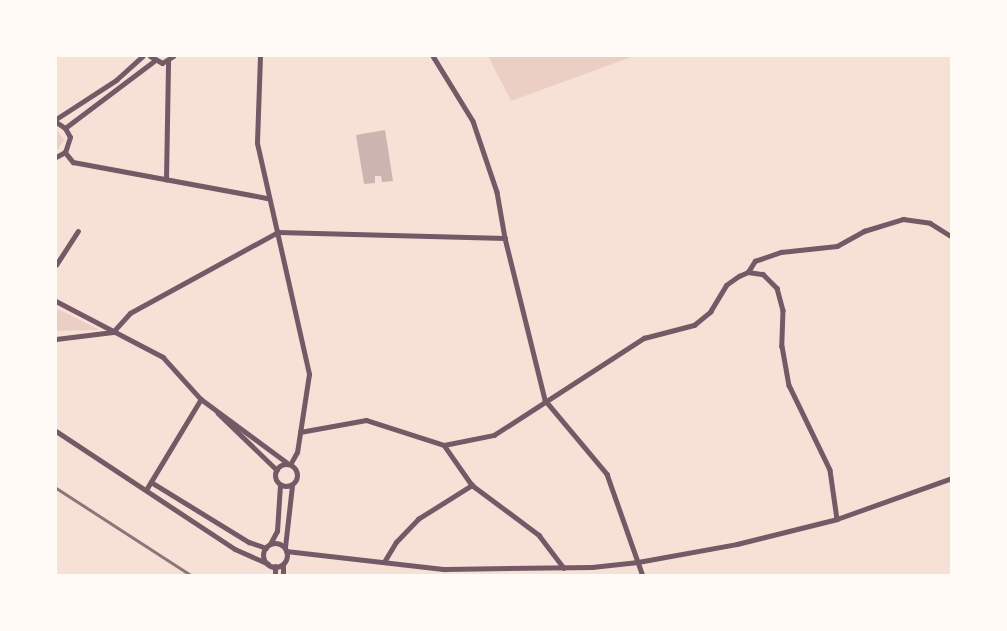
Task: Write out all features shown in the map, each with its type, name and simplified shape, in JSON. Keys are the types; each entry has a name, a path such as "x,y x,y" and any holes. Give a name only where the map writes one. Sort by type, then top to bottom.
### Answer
{"street":[{"path":"56,157 65,152 69,143 65,128 56,121 116,80 143,56"},
{"path":"150,56 154,61"},
{"path":"166,180 168,61 173,56"},
{"path":"260,56 258,143 268,198 278,232 309,374 300,432 289,462 277,470"},
{"path":"433,56 473,121 497,192 505,238 545,399 607,474 643,576"},
{"path":"65,128 154,61 168,61"},
{"path":"65,152 73,162 268,198"},
{"path":"300,432 366,420 444,445 494,435 545,399 644,338 694,325 710,312 726,285 748,272 755,261 781,252 837,246 864,231 903,219 930,223 951,237"},
{"path":"56,265 78,231"},
{"path":"56,339 113,332 130,313 278,232 505,238"},
{"path":"748,272 763,274 777,288 783,310 782,346 789,385 830,470 837,519"},
{"path":"56,301 163,357 201,399 277,470 280,485 278,523 264,557 268,564"},
{"path":"146,490 201,399"},
{"path":"218,413 231,418 289,462 295,471 283,576"},
{"path":"56,432 235,549 268,564 275,566 283,564"},
{"path":"444,445 472,485 539,535 564,568"},
{"path":"151,482 249,542 445,570 564,568 638,562 737,544 837,519 951,478"},
{"path":"280,485 292,486"},
{"path":"384,562 396,542 418,519 472,485"},
{"path":"275,566 275,576"}],"shaded area":[{"path":"488,56 634,56 511,101"},
{"path":"56,129 64,140 56,152"},
{"path":"56,308 98,329 98,330 56,331"}],"building":[{"path":"385,130 393,181 382,182 381,176 375,176 375,183 364,184 356,135"}],"railway":[{"path":"56,488 192,576"}]}
